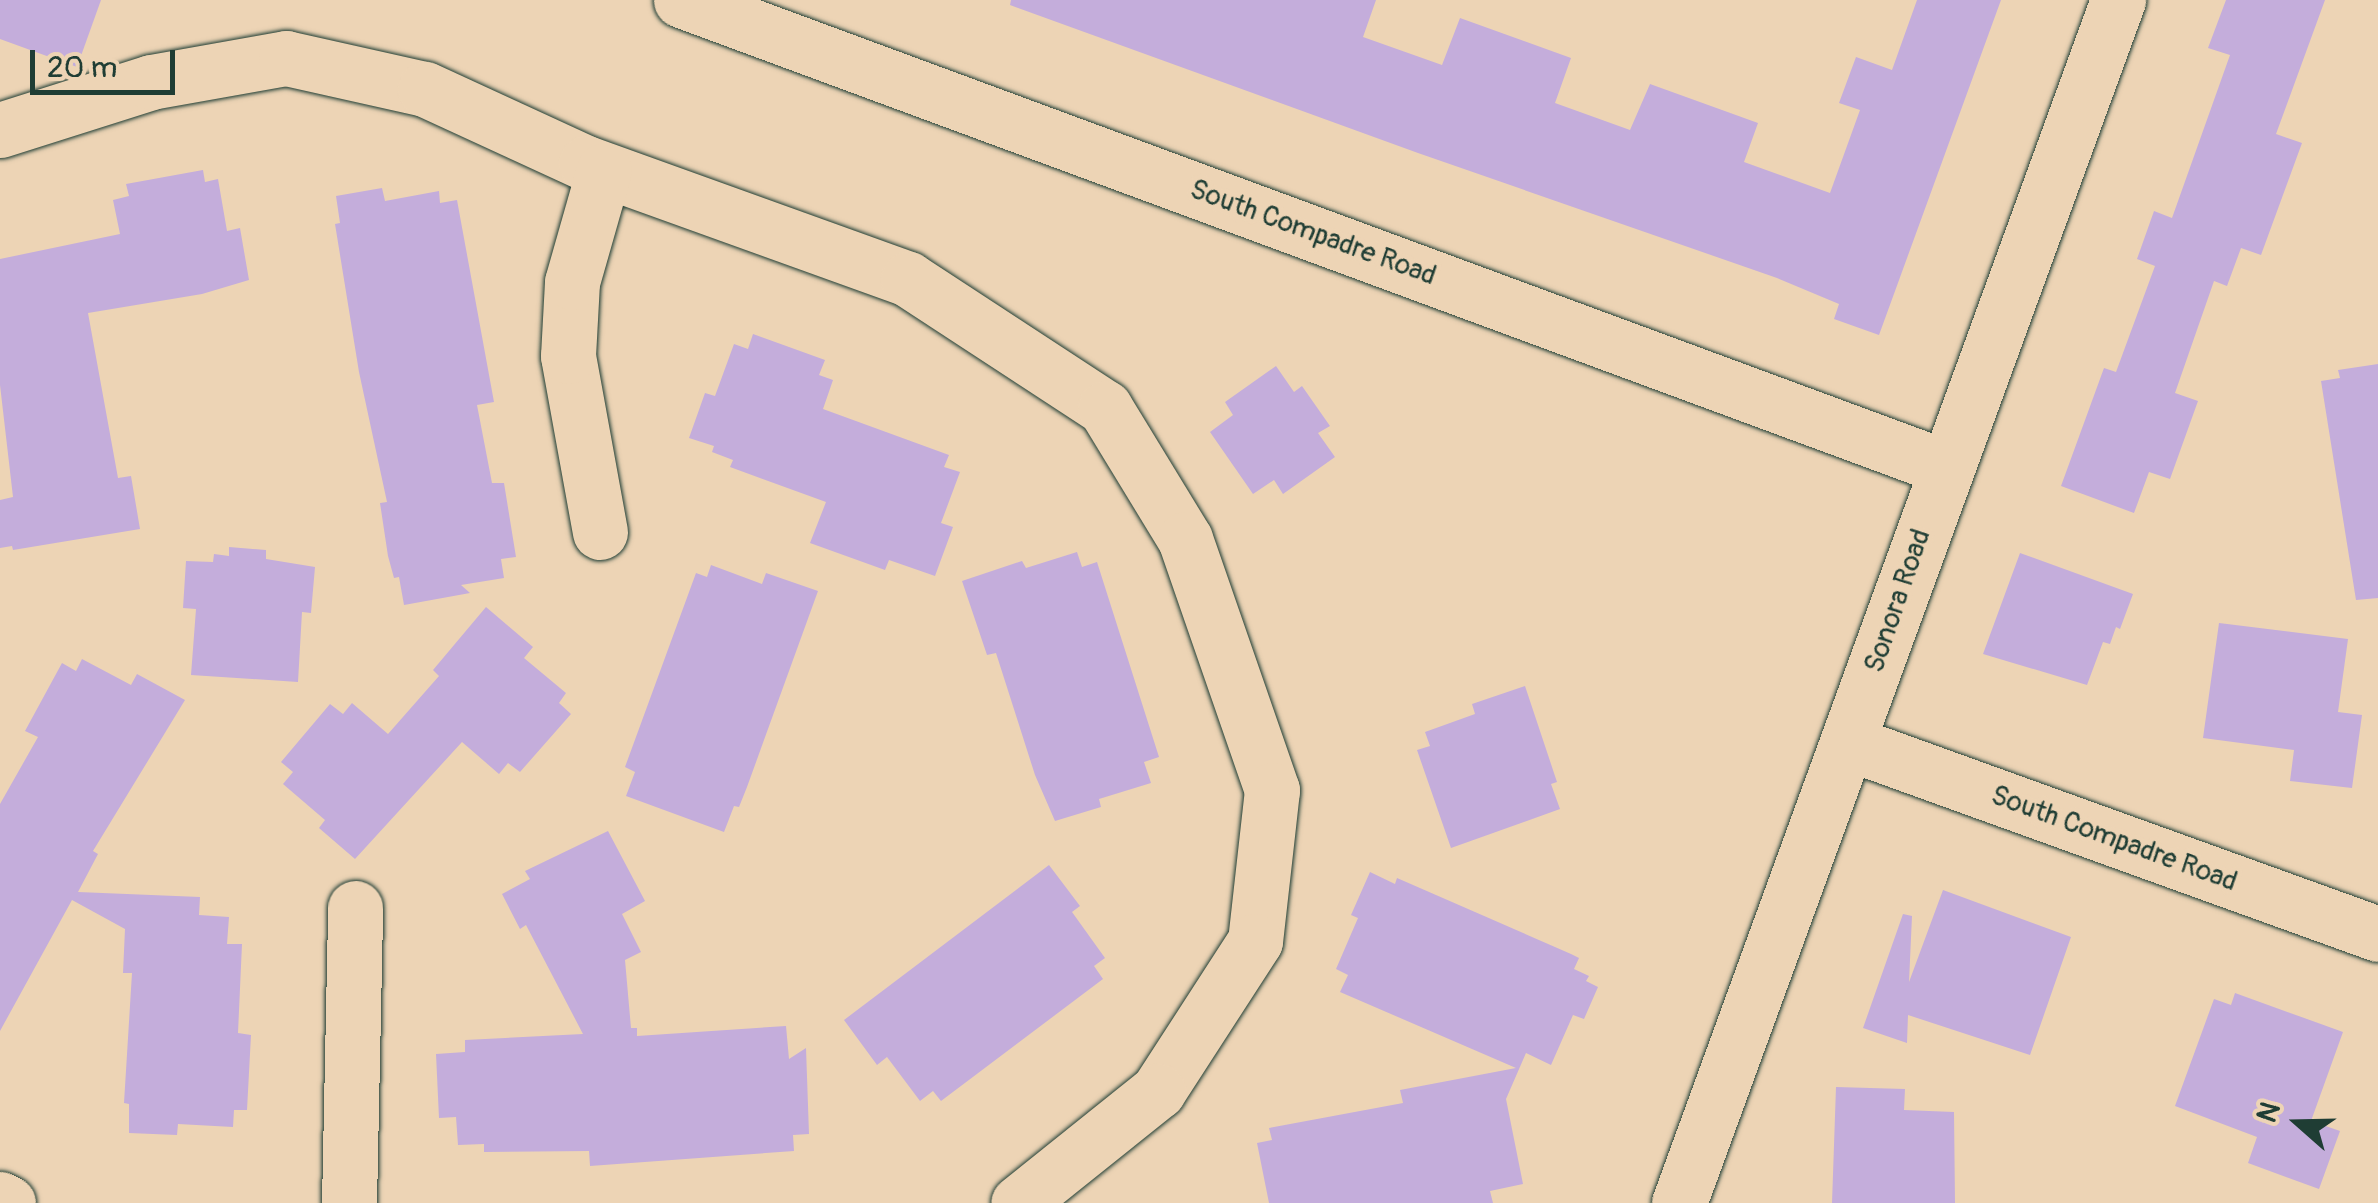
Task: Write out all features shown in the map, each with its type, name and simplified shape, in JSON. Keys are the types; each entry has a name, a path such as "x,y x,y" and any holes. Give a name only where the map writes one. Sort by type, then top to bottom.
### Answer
{"street":[{"name":"South Compadre Road","path":"681,0 1945,467"},
{"name":"Sonora Road","path":"1679,1203 2118,0"},
{"path":"0,130 151,82 286,58 425,89 604,170 908,279 1105,408 1184,539 1272,790 1255,941 1158,1091 1018,1203"},
{"path":"600,532 568,356 572,282 604,170"},
{"name":"South Compadre Road","path":"1849,743 2378,934"},
{"path":"349,1203 355,908"},
{"path":"0,1199 8,1203"}],"building":[{"path":"0,0 101,0 77,67 0,39"},
{"path":"1011,0 1376,0 1363,37 1442,65 1460,18 1571,58 1555,103 1630,130 1650,84 1758,123 1744,162 1830,193 1860,110 1839,103 1856,57 1892,70 1917,0 2001,0 1879,335 1834,319 1839,304 1777,278 1010,5"},
{"path":"2226,0 2325,0 2276,134 2302,143 2261,255 2241,248 2227,286 2214,281 2175,393 2198,401 2170,479 2149,472 2134,513 2061,486 2104,368 2116,372 2155,266 2137,259 2154,211 2172,218 2230,55 2208,48"},
{"path":"203,170 205,182 218,179 227,231 240,228 249,280 202,294 88,313 118,478 131,476 140,529 13,550 12,546 0,548 0,500 13,497 0,385 0,259 120,234 113,200 129,196 126,184"},
{"path":"382,188 385,201 439,191 440,203 457,200 494,402 477,405 492,483 504,483 516,557 501,559 504,578 461,585 470,593 404,605 399,577 394,578 388,556 380,503 387,502 359,372 335,224 340,223 336,196"},
{"path":"753,334 825,360 819,375 833,380 823,409 949,455 944,467 960,472 941,523 953,527 935,576 889,560 885,570 810,543 826,502 730,467 733,460 712,452 714,446 689,438 705,393 715,396 734,344 748,349"},
{"path":"2378,364 2378,598 2356,600 2321,381 2340,378 2338,370"},
{"path":"1276,366 1294,392 1302,386 1330,426 1318,433 1335,457 1283,494 1274,480 1253,494 1210,432 1233,415 1225,402"},
{"path":"229,547 266,550 266,559 315,567 311,613 302,612 298,682 191,675 196,609 183,608 186,561 213,562 214,554 229,556"},
{"path":"1077,552 1082,567 1097,562 1159,757 1144,762 1151,783 1099,799 1101,807 1055,821 1035,775 996,653 987,655 962,581 1022,561 1026,568"},
{"path":"2020,553 2133,594 2120,629 2116,627 2110,644 2103,642 2087,685 1983,654"},
{"path":"711,565 762,584 766,573 818,591 747,787 724,832 626,796 635,772 625,767 696,573 707,577"},
{"path":"486,607 533,647 524,658 566,693 559,703 571,714 520,772 508,763 499,774 462,742 355,859 319,828 325,820 283,784 293,772 281,762 330,704 343,714 352,703 388,734 439,676 433,670"},
{"path":"2219,623 2348,639 2338,712 2362,715 2352,788 2290,781 2294,750 2203,738"},
{"path":"82,659 131,685 137,674 185,700 93,851 98,854 78,892 200,897 199,915 229,917 227,944 242,944 238,1033 251,1035 247,1110 234,1110 233,1127 178,1124 177,1135 129,1133 129,1104 124,1103 132,973 123,973 125,929 72,900 0,1031 0,804 38,737 25,731 62,663 76,671"},
{"path":"1525,686 1557,782 1551,784 1560,809 1451,848 1417,750 1430,746 1425,732 1475,714 1472,704"},
{"path":"608,831 645,901 622,914 641,952 625,960 631,1028 637,1028 637,1036 786,1026 789,1059 806,1048 809,1134 793,1135 794,1151 590,1166 589,1151 484,1152 484,1144 458,1145 456,1117 439,1118 436,1054 465,1052 465,1040 583,1034 526,925 520,929 502,894 530,879 525,871"},
{"path":"1049,865 1080,906 1072,912 1105,958 1094,966 1103,979 941,1101 933,1091 920,1101 887,1057 877,1065 844,1020"},
{"path":"1370,872 1395,884 1397,878 1579,958 1574,969 1589,976 1586,981 1598,987 1584,1019 1573,1015 1551,1065 1526,1053 1506,1099 1523,1184 1490,1191 1493,1203 1269,1203 1257,1143 1272,1140 1269,1128 1403,1103 1400,1090 1516,1068 1340,992 1348,975 1336,969 1358,918 1351,915"},
{"path":"1943,890 2071,937 2030,1055 1908,1015 1907,1043 1863,1028 1903,914 1912,916 1909,982"},
{"path":"2235,993 2343,1032 2311,1121 2340,1131 2319,1189 2248,1163 2257,1137 2175,1106 2214,999 2231,1005"},
{"path":"1836,1087 1905,1089 1904,1110 1954,1112 1955,1203 1832,1203"}]}
